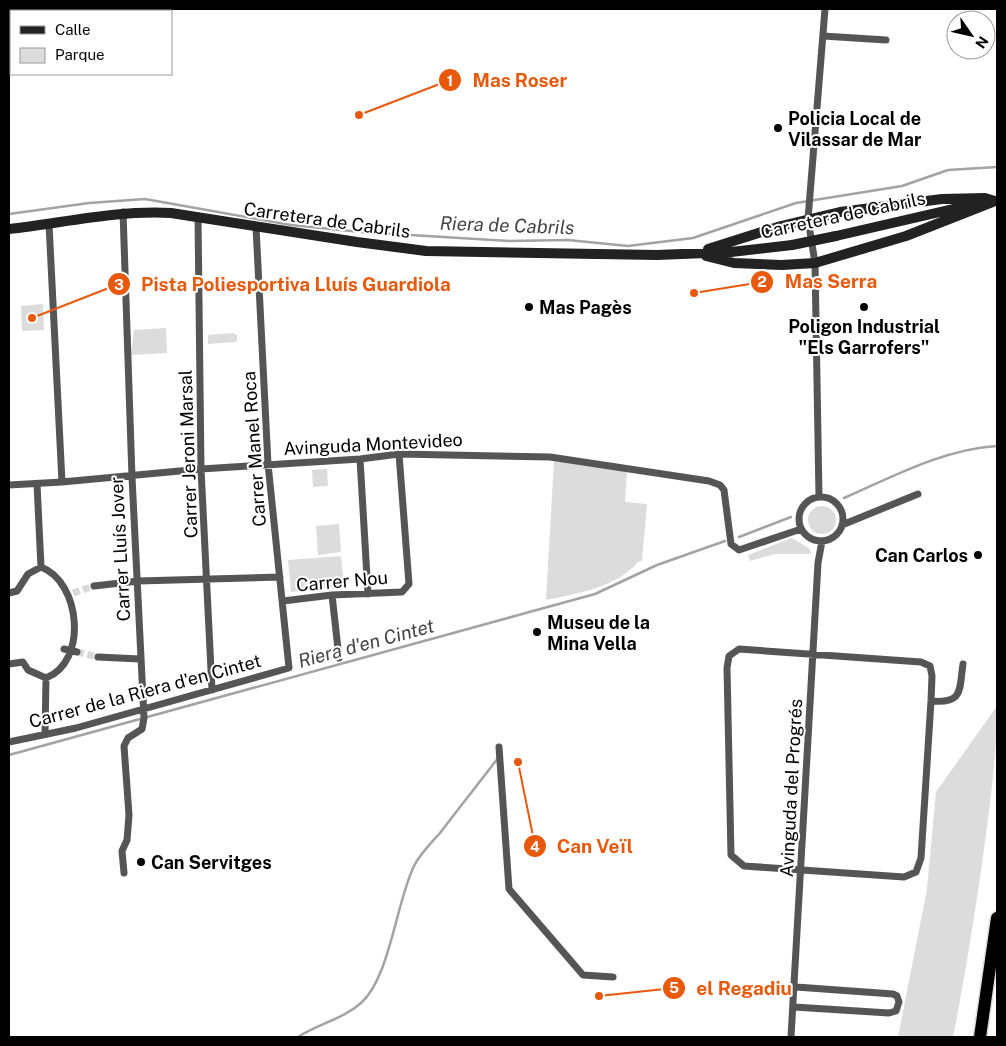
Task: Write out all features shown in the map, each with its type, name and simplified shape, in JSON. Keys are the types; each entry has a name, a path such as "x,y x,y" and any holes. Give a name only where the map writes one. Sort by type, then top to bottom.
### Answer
{"highway":[{"path":"980,1037 997,918"}],"street":[{"path":"819,497 815,263 808,219 825,9"},
{"path":"824,36 886,40"},
{"path":"695,253 808,219 840,212 942,199 985,198 996,201"},
{"path":"695,253 734,263 782,265 815,263 906,236 996,201"},
{"name":"Carretera de Cabrils","path":"9,229 123,212 171,213 426,251 695,253 792,245 954,208 996,201"},
{"name":"Carrer Lluís Jover","path":"123,212 132,476 144,709 142,729 128,738 124,746 129,815 127,840 122,851 124,873"},
{"name":"Carrer Jeroni Marsal","path":"198,217 201,469 208,579 212,690"},
{"path":"49,224 62,482"},
{"name":"Carrer Manel Roca","path":"256,227 268,464 289,668"},
{"name":"Avinguda Montevideo","path":"9,485 268,464 360,459 399,454 550,457 709,480 720,485 724,490 730,544 739,550 801,529"},
{"name":"Carrer Nou","path":"283,601 402,592 409,584 399,454"},
{"path":"360,459 368,594"},
{"path":"37,484 41,567"},
{"path":"842,525 843,514 839,506 830,498 819,497 812,499 801,509 799,518 801,529 808,537 822,541 832,538 842,525 918,494"},
{"name":"Avinguda del Progrés","path":"792,1037 818,563 822,541"},
{"path":"10,593 17,591 28,574 41,567"},
{"path":"12,664 23,662 28,670 46,678 55,674 64,665 70,651 74,626 68,595 56,576 41,567"},
{"path":"94,586 138,581 280,577"},
{"path":"332,596 339,658"},
{"path":"739,649 921,662 930,666 932,676 931,702 922,858 916,872 904,877 744,866 731,855 727,668 729,656 739,649"},
{"path":"98,656 140,659"},
{"path":"931,702 955,700 964,664"},
{"name":"Carrer de la Riera d'en Cintet","path":"9,742 144,709 289,668"},
{"path":"45,734 46,678"},
{"path":"500,748 509,889 583,975 614,977"},
{"path":"794,1007 889,1012 896,1011 899,1002 897,996 893,994 796,987"}],"green space":[{"path":"43,304 44,330 22,331 21,306"},
{"path":"166,328 167,353 131,355 134,330"},
{"path":"234,333 237,335 237,341 208,344 208,335"},
{"path":"554,461 627,471 625,502 647,504 642,561 638,562 619,578 608,583 583,592 546,600"},
{"path":"327,469 328,486 313,487 312,470"},
{"path":"822,506 832,510 836,520 832,530 822,534 812,530 808,520 812,510"},
{"path":"339,524 341,552 318,555 316,526"},
{"path":"792,538 810,549 811,554 775,554 750,561 748,555"},
{"path":"341,556 344,586 291,592 288,560"},
{"path":"997,706 995,757 985,842 953,1037 898,1037 927,889 936,792"}],"waterway":[{"name":"Riera de Cabrils","path":"9,214 89,203 145,199 291,225 361,232 509,241 568,240 628,246 693,238 796,203 902,186 948,170 997,167"},
{"name":"Riera d'en Cintet","path":"844,498 938,458 957,452 997,446"},
{"name":"Riera d'en Cintet","path":"739,537 791,517"},
{"name":"Riera d'en Cintet","path":"9,755 595,594 657,565 725,541"},
{"path":"298,1037 354,1009 371,991 386,958 402,899 414,866 422,853 440,833 498,758"}],"tunnel":[{"path":"73,593 94,586"},
{"path":"77,652 98,657"}],"place":[{"name":"Mas Roser","path":"359,115"},
{"name":"Policia Local de Vilassar de Mar","path":"778,128"},
{"name":"Mas Serra","path":"694,293"},
{"name":"Mas Pagès","path":"529,307"},
{"name":"Poligon Industrial \"Els Garrofers\"","path":"864,307"},
{"name":"Pista Poliesportiva Lluís Guardiola","path":"32,318"},
{"name":"Can Carlos","path":"978,555"},
{"name":"Museu de la Mina Vella","path":"537,632"},
{"name":"Can Veïl","path":"518,762"},
{"name":"Can Servitges","path":"141,862"},
{"name":"el Regadiu","path":"599,996"}]}
